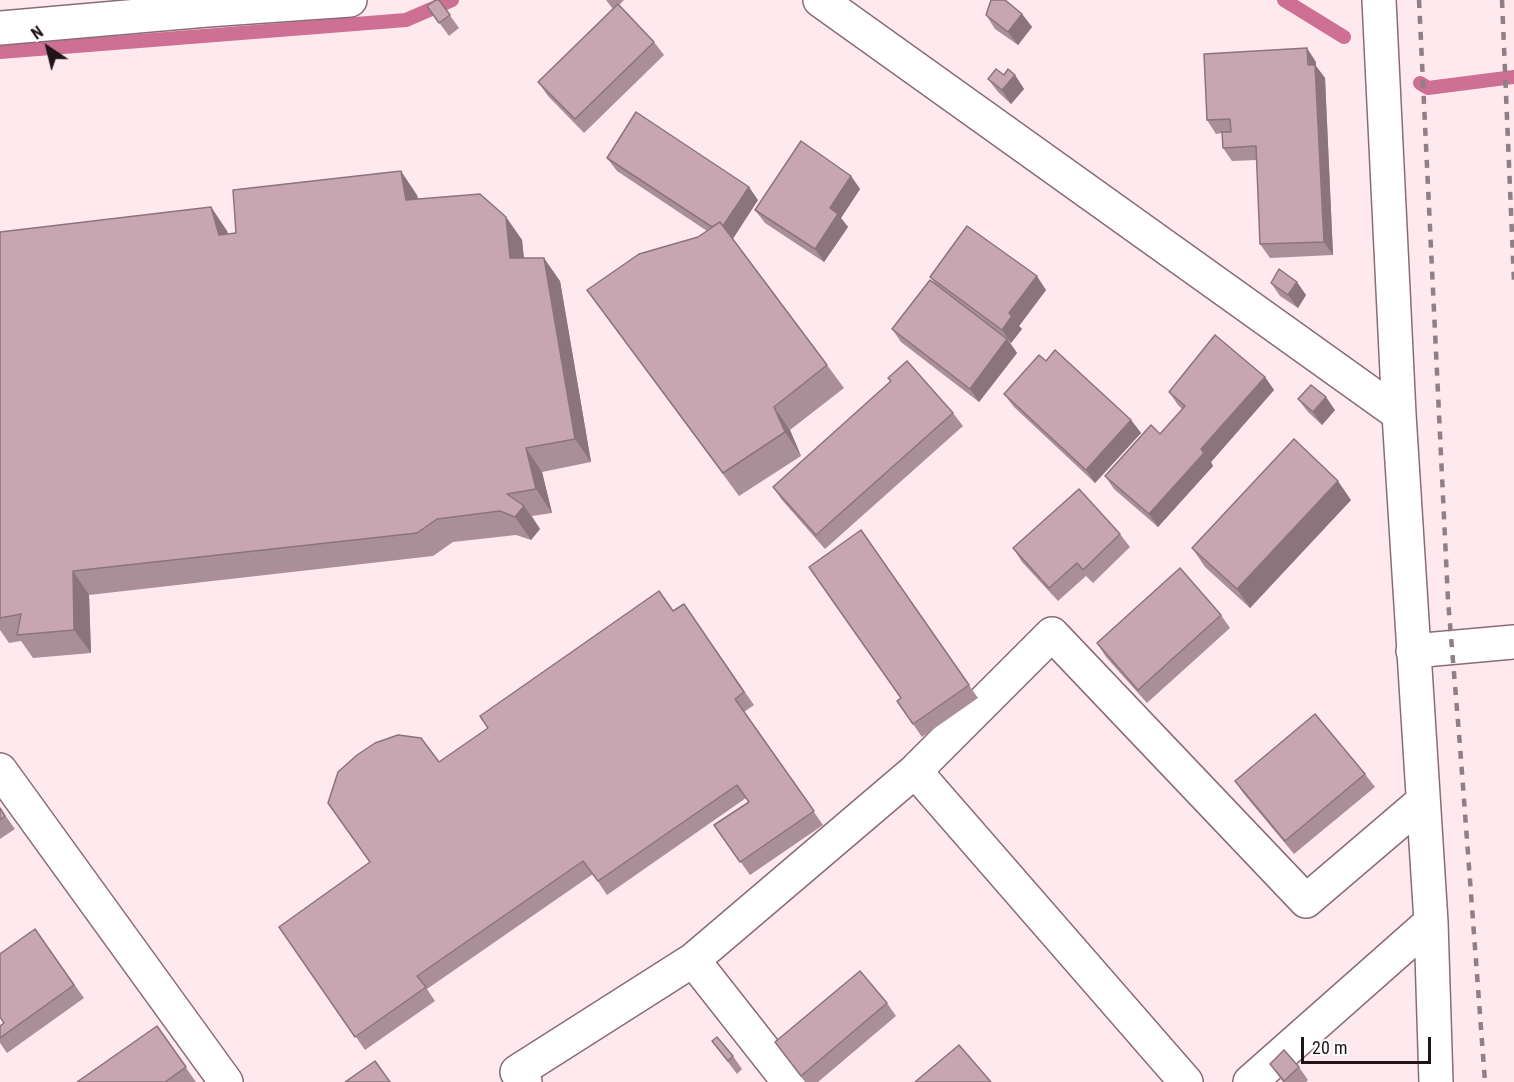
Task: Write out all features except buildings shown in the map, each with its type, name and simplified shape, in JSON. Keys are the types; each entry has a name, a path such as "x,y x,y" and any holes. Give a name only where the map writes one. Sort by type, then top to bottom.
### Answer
{"street":[{"path":"0,28 206,5 350,0"},
{"path":"820,0 1399,414"},
{"path":"1379,0 1399,414 1431,922 1436,1082"},
{"path":"525,1082 517,1072 693,960 915,771 1052,634 1306,901 1422,802"},
{"path":"1413,651 1514,642"},
{"path":"0,770 226,1082"},
{"path":"915,771 1186,1082"},
{"path":"1250,1082 1431,922"},
{"path":"693,960 789,1082"}],"waterway":[{"path":"0,52 406,20 452,0"},
{"path":"1284,0 1344,37"},
{"path":"1420,83 1428,88 1514,77"}],"railway":[{"path":"1419,0 1448,600 1485,1082"},
{"path":"1502,0 1514,282"}]}
